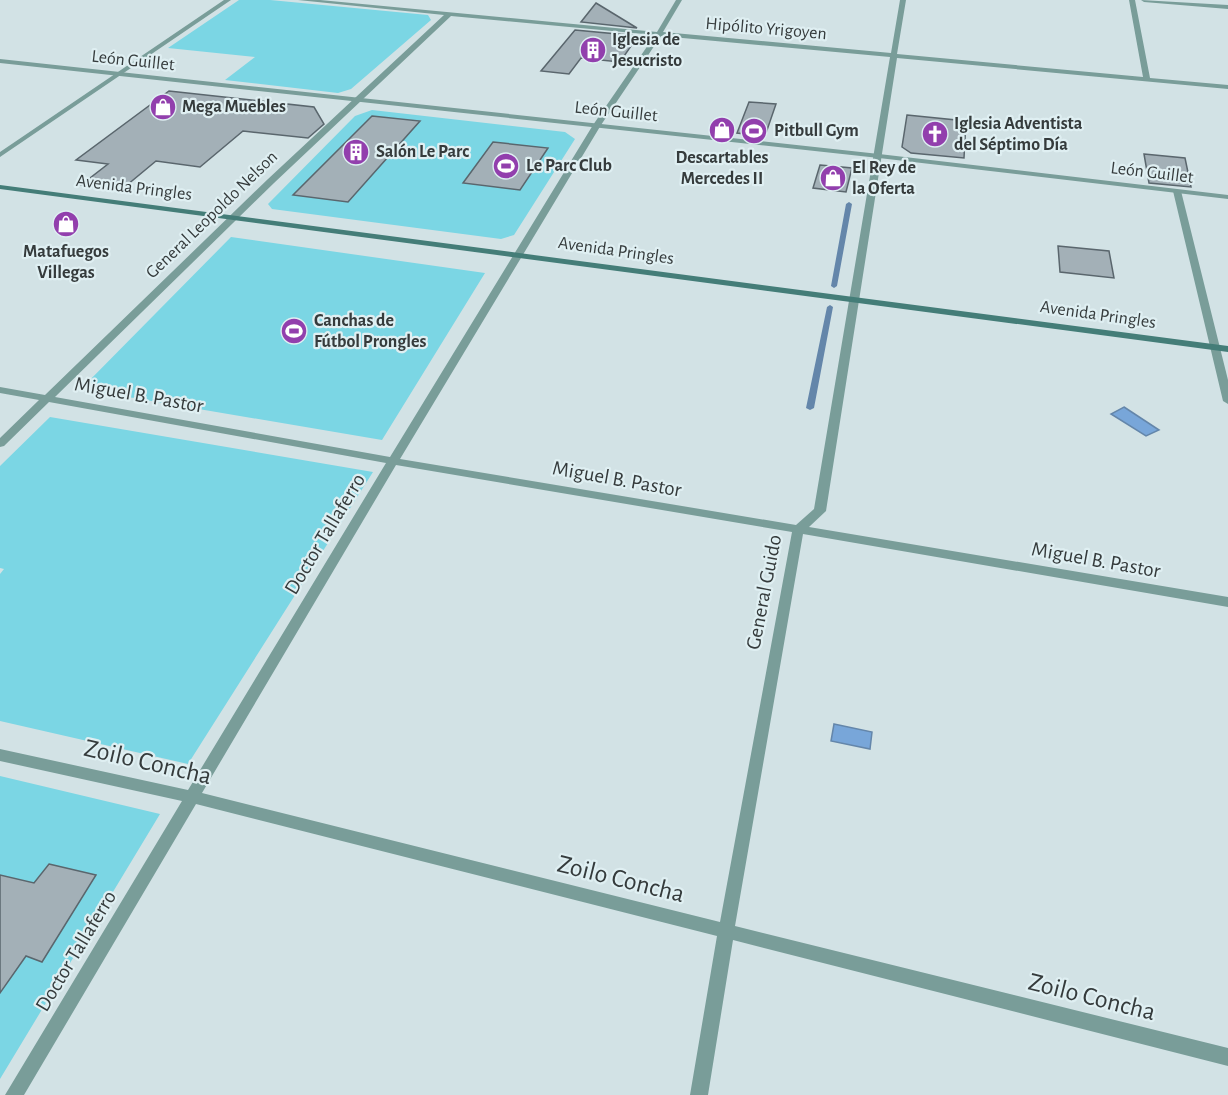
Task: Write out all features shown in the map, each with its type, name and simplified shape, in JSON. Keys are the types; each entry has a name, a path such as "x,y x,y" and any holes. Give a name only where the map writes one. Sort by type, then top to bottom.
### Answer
{"main road":[{"name":"Avenida Pringles","path":"0,188 1228,349"}],"street":[{"path":"0,155 228,0"},
{"name":"Hipólito Yrigoyen","path":"301,0 1228,87"},
{"name":"Doctor Tallaferro","path":"14,1095 393,461 597,126 679,0"},
{"name":"General Guido","path":"699,1095 798,530 820,511 903,0"},
{"path":"1132,0 1147,79"},
{"path":"1144,0 1228,7"},
{"name":"General Leopoldo Nelson","path":"0,444 232,218 449,14"},
{"name":"León Guillet","path":"0,61 879,156 1228,197"},
{"path":"1177,191 1228,401"},
{"name":"Miguel B. Pastor","path":"0,390 393,461 1228,602"},
{"name":"Zoilo Concha","path":"0,755 192,797 1228,1057"}],"shaded area":[{"path":"239,0 270,0 428,15 431,20 351,89 338,93 225,80 255,57 168,48"},
{"path":"372,110 565,132 575,139 514,235 501,239 272,209 268,204 355,116"},
{"name":"Canchas de Fútbol Prongles","path":"231,237 485,273 382,440 81,389"},
{"path":"1124,407 1159,430 1146,436 1111,414"},
{"path":"50,417 373,472 188,764 0,721 0,574 4,569 0,568 0,466"},
{"path":"834,724 872,732 870,749 831,741"},
{"path":"0,776 160,814 0,1079"}],"building":[{"path":"596,3 637,28 581,22"},
{"name":"Iglesia de Jesucristo","path":"575,30 638,36 620,62 581,58 569,74 541,71"},
{"path":"169,91 314,107 324,124 308,138 243,131 200,167 156,161 121,190 81,185 108,164 76,160"},
{"path":"749,102 776,104 765,136 737,133"},
{"name":"Iglesia Adventista del Séptimo Día","path":"907,115 966,121 964,158 911,153 902,147"},
{"name":"Salón Le Parc","path":"372,116 420,121 348,202 293,195"},
{"name":"Le Parc Club","path":"493,142 548,148 520,190 463,183"},
{"path":"1144,154 1185,158 1191,187 1149,183"},
{"name":"El Rey de la Oferta","path":"820,165 852,168 846,192 813,188"},
{"path":"1058,246 1109,251 1114,278 1060,272"},
{"path":"49,864 96,875 42,962 26,956 0,993 0,875 34,883"}],"waterway":[{"path":"834,286 849,204"},
{"path":"810,408 830,307"}],"place":[{"name":"Iglesia de Jesucristo","path":"593,50"},
{"name":"Mega Muebles","path":"163,107"},
{"name":"Descartables Mercedes II","path":"722,130"},
{"name":"Pitbull Gym","path":"754,131"},
{"name":"Iglesia Adventista del Séptimo Día","path":"935,134"},
{"name":"Salón Le Parc","path":"356,152"},
{"name":"Le Parc Club","path":"506,166"},
{"name":"El Rey de la Oferta","path":"833,178"},
{"name":"Matafuegos Villegas","path":"66,224"},
{"name":"Canchas de Fútbol Prongles","path":"294,331"}]}
